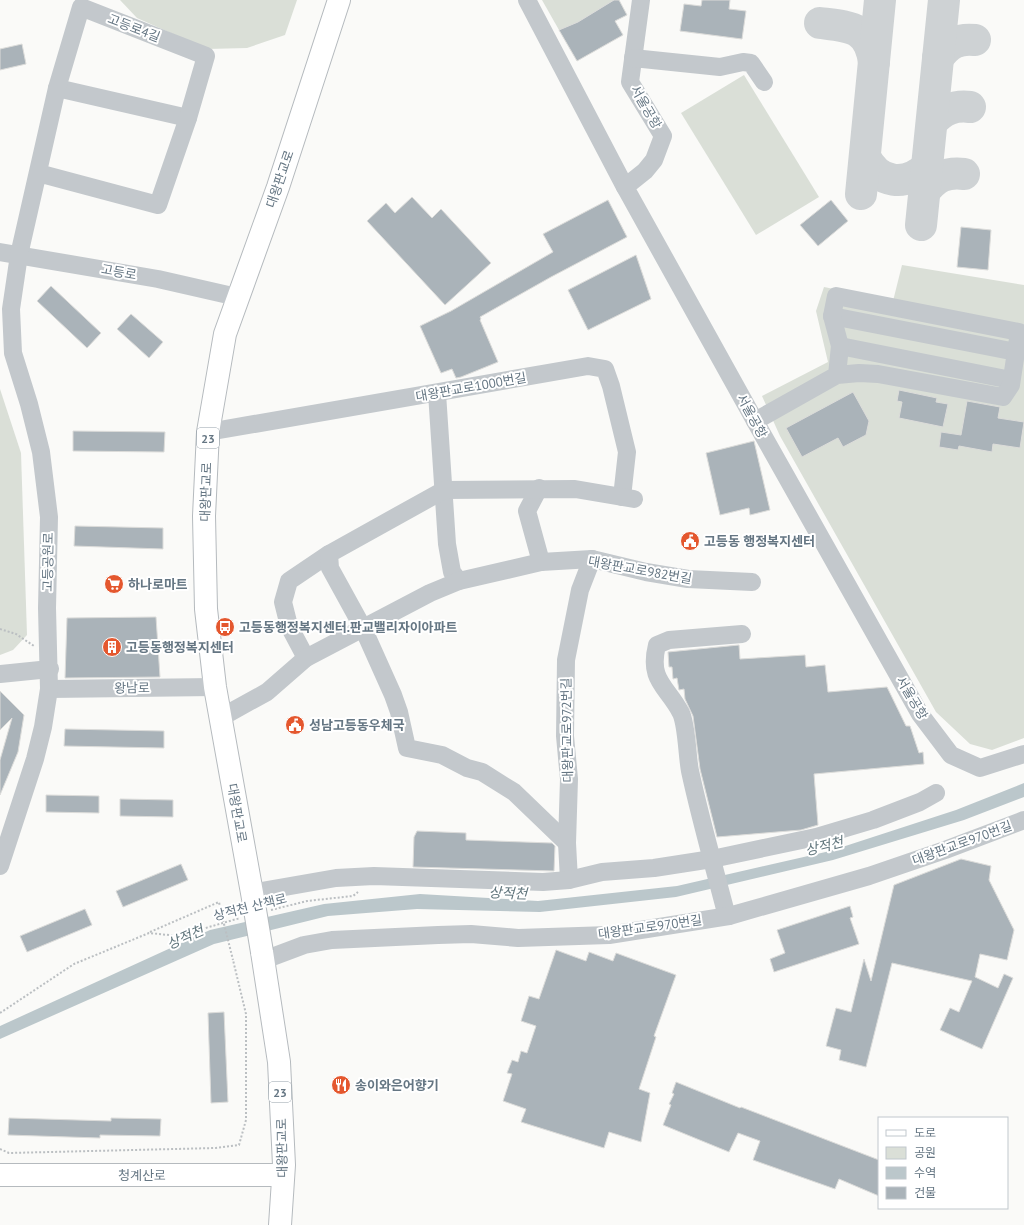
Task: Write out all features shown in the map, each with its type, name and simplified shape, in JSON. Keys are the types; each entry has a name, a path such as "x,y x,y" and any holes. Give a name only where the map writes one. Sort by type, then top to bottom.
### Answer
{"main road":[{"name":"대왕판교로","path":"254,906 220,718 206,609 204,516 208,432 225,334 237,297 278,187 339,0"},
{"name":"23","path":"254,906 263,956"},
{"name":"대왕판교로","path":"263,956 279,1062 283,1175 280,1225"},
{"name":"청계산로","path":"0,1175 283,1175"}],"street":[{"path":"527,0 626,187"},
{"name":"서울공항","path":"641,0 630,82 662,136 654,160 645,171 626,187 755,421 920,714 951,755 980,768 1024,754"},
{"name":"고등로4길","path":"19,255 57,88 81,7 206,56 188,118 158,204 38,173"},
{"path":"634,58 720,67 743,62 751,63 764,82"},
{"path":"57,88 188,118"},
{"name":"고등로","path":"0,252 158,279 237,297"},
{"name":"고등공원로","path":"0,866 35,759 43,727 49,689 50,669 47,608 48,510 41,452 29,404 13,353 11,309 19,255"},
{"path":"755,421 837,375 859,373 878,374 1003,397 1011,385 1016,352 1022,332 836,296 832,316 840,346 837,375"},
{"path":"832,316 1016,352"},
{"path":"840,346 1012,380"},
{"name":"대왕판교로1000번길","path":"208,432 588,366 605,369 611,386 627,452 628,498 575,489 538,488"},
{"path":"437,393 447,544 452,572 459,581"},
{"path":"306,658 289,626 283,602 289,581 329,554 444,490 486,491 538,488 527,512 541,562"},
{"path":"329,554 330,568 363,628 393,695 399,712 406,748 442,755 495,780 514,792 567,843"},
{"name":"대왕판교로982번길","path":"220,718 267,692 306,658 430,593 459,581 541,562 592,559 646,572 688,579 752,582"},
{"name":"대왕판교로972번길","path":"569,880 567,843 569,779 565,736 566,660 580,590 592,559"},
{"path":"727,913 690,768 682,714 658,681 654,659 657,645 669,640 742,634"},
{"path":"0,674 50,669"},
{"name":"왕남로","path":"49,689 215,687"},
{"path":"254,906 336,878 374,876 543,882 569,880 602,872 713,862 816,837 872,820 920,802 936,793"},
{"name":"대왕판교로970번길","path":"263,956 304,945 332,940 471,934 518,938 609,935 727,913 870,876 1024,820"}],"path":[{"path":"0,629 16,634 30,645 49,650"},
{"name":"상적천 산책로","path":"0,1013 74,964 148,933 178,936 254,906 353,896 374,876"},
{"path":"0,1149 9,1153 216,1148 239,1145 246,1120 246,1014 219,902 148,933"}],"green space":[{"path":"120,0 297,0 285,35 247,48 207,49 137,18"},
{"path":"542,0 614,0 578,22 559,30"},
{"path":"744,75 819,197 756,235 681,113"},
{"path":"902,265 1024,285 1024,738 992,750 970,744 936,712 780,436 762,396 828,362 816,311 824,287 893,301"},
{"path":"0,389 21,453 27,635 13,650 0,655"}],"water":[{"path":"1024,783 1024,797 964,820 833,860 676,897 540,912 417,909 328,916 214,944 0,1039 0,1026 210,930 324,904 420,894 538,901 677,886 830,851 956,810"}],"building":[{"path":"614,0 619,0 627,15 615,21 623,35 577,61 559,30 578,22"},
{"path":"702,0 730,0 729,9 746,11 742,39 680,31 684,4 701,6"},
{"path":"22,44 26,64 0,70 0,49"},
{"path":"412,197 432,218 441,209 491,263 445,305 367,221 386,203 395,213"},
{"path":"608,200 627,237 480,317 498,362 456,378 452,369 441,373 420,326 451,311 553,252 543,234"},
{"path":"831,200 848,221 818,246 800,225"},
{"path":"961,227 991,230 988,270 957,267"},
{"path":"636,255 651,299 588,330 568,290"},
{"path":"51,286 101,333 87,348 37,301"},
{"path":"131,314 163,342 149,358 117,329"},
{"path":"899,390 937,398 936,402 948,404 943,427 899,418 902,402 897,401"},
{"path":"853,392 869,421 866,435 843,447 838,438 802,457 786,428"},
{"path":"967,401 1000,407 998,418 1024,422 1020,448 993,444 992,452 959,446 958,450 939,447 941,432 961,435"},
{"path":"73,431 165,432 164,452 73,451"},
{"path":"754,441 770,510 750,515 749,508 720,515 706,453"},
{"path":"75,526 163,528 163,549 74,546"},
{"name":"고등동행정복지센터","path":"156,617 160,677 65,678 67,618"},
{"path":"739,645 740,659 805,655 806,667 825,665 828,692 887,687 906,726 910,726 919,753 923,752 924,764 814,774 818,825 801,830 717,837 700,769 693,716 685,699 684,689 679,690 677,678 673,679 672,667 669,667 668,652"},
{"path":"0,691 24,715 18,752 0,795 0,760 12,718 0,730"},
{"path":"65,729 164,731 164,748 64,746"},
{"path":"46,795 99,796 99,813 46,812"},
{"path":"120,799 173,800 173,817 120,816"},
{"path":"417,831 466,833 466,840 552,843 555,846 554,871 413,867 414,837"},
{"path":"961,859 991,866 989,880 1014,930 1007,960 980,954 975,977 998,988 1004,974 1013,978 982,1049 940,1030 950,1008 959,1012 972,981 892,963 866,1067 839,1060 841,1050 826,1046 836,1008 851,1012 864,959 871,981 894,885"},
{"path":"181,864 188,880 123,907 116,891"},
{"path":"850,906 853,917 850,918 859,944 774,972 770,959 785,953 777,930"},
{"path":"85,909 92,925 27,952 20,936"},
{"path":"556,950 586,961 589,952 613,961 616,953 676,975 654,1036 656,1037 639,1089 650,1093 641,1142 609,1132 604,1148 521,1122 526,1109 503,1101 512,1074 507,1073 512,1060 518,1062 521,1051 527,1053 536,1026 521,1021 529,996 539,999"},
{"path":"224,1012 228,1102 211,1103 208,1013"},
{"path":"676,1082 740,1108 741,1107 878,1160 878,1196 839,1179 835,1189 753,1160 760,1141 738,1133 729,1152 663,1125 671,1105 669,1104 674,1094 672,1093"},
{"path":"9,1118 111,1121 111,1118 161,1119 160,1136 100,1135 100,1138 8,1135"}],"taxiway":[{"path":"861,194 880,0"},
{"path":"921,225 944,0"},
{"path":"820,23 849,28 863,35 872,50 874,62"},
{"path":"938,58 946,49 958,41 975,40"},
{"path":"932,122 940,114 949,109 970,107"},
{"path":"865,157 878,173 893,180 910,178 927,167"},
{"path":"924,192 941,177 951,174 964,174"}],"place":[{"name":"고등동 행정복지센터","path":"690,541"},
{"name":"하나로마트","path":"114,584"},
{"name":"고등동행정복지센터.판교밸리자이아파트","path":"225,627"},
{"name":"고등동행정복지센터","path":"112,647"},
{"name":"성남고등동우체국","path":"295,725"},
{"name":"송이와은어향기","path":"341,1085"}],"water label":[{"name":"상적천","path":"824,846"},
{"name":"상적천","path":"508,893"},
{"name":"상적천","path":"185,937"}]}
